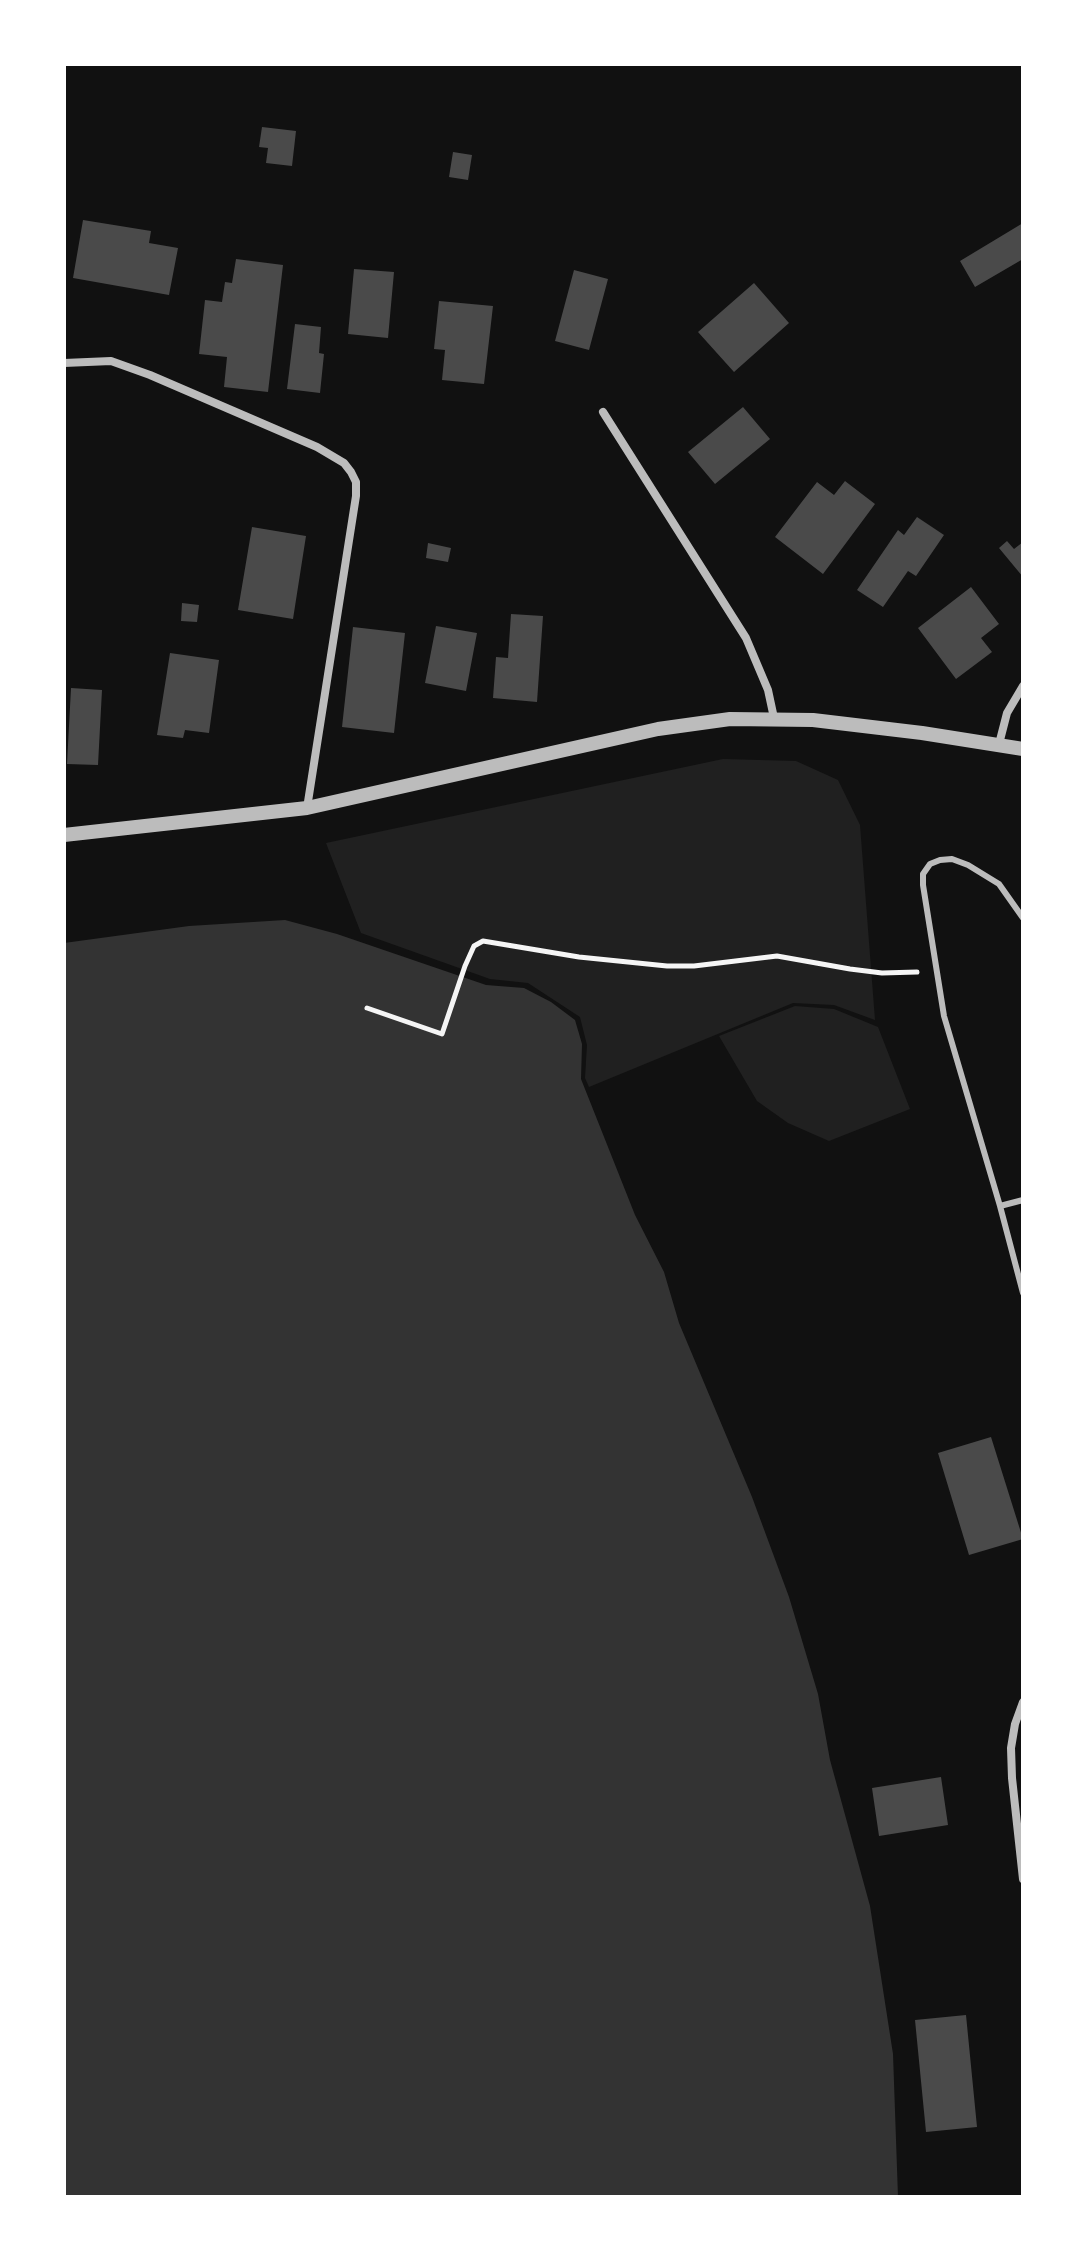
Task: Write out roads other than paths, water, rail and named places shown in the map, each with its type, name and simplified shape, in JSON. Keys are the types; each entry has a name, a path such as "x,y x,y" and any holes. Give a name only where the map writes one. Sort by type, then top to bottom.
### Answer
{"street":[{"path":"64,363 111,361 150,375 317,447 344,463 351,472 356,482 356,496 307,808"},
{"path":"603,412 746,638 768,690 774,718"},
{"path":"999,744 1007,713 1023,686"},
{"path":"64,835 307,808 658,729 730,719 774,718 835,723 1023,749"},
{"path":"1023,1702 1011,1748 1023,1879"}],"lane":[{"path":"1023,918 999,884 984,873 952,859 930,864 922,880 944,1016 1023,1293"},
{"path":"1000,1206 1023,1200"}]}
